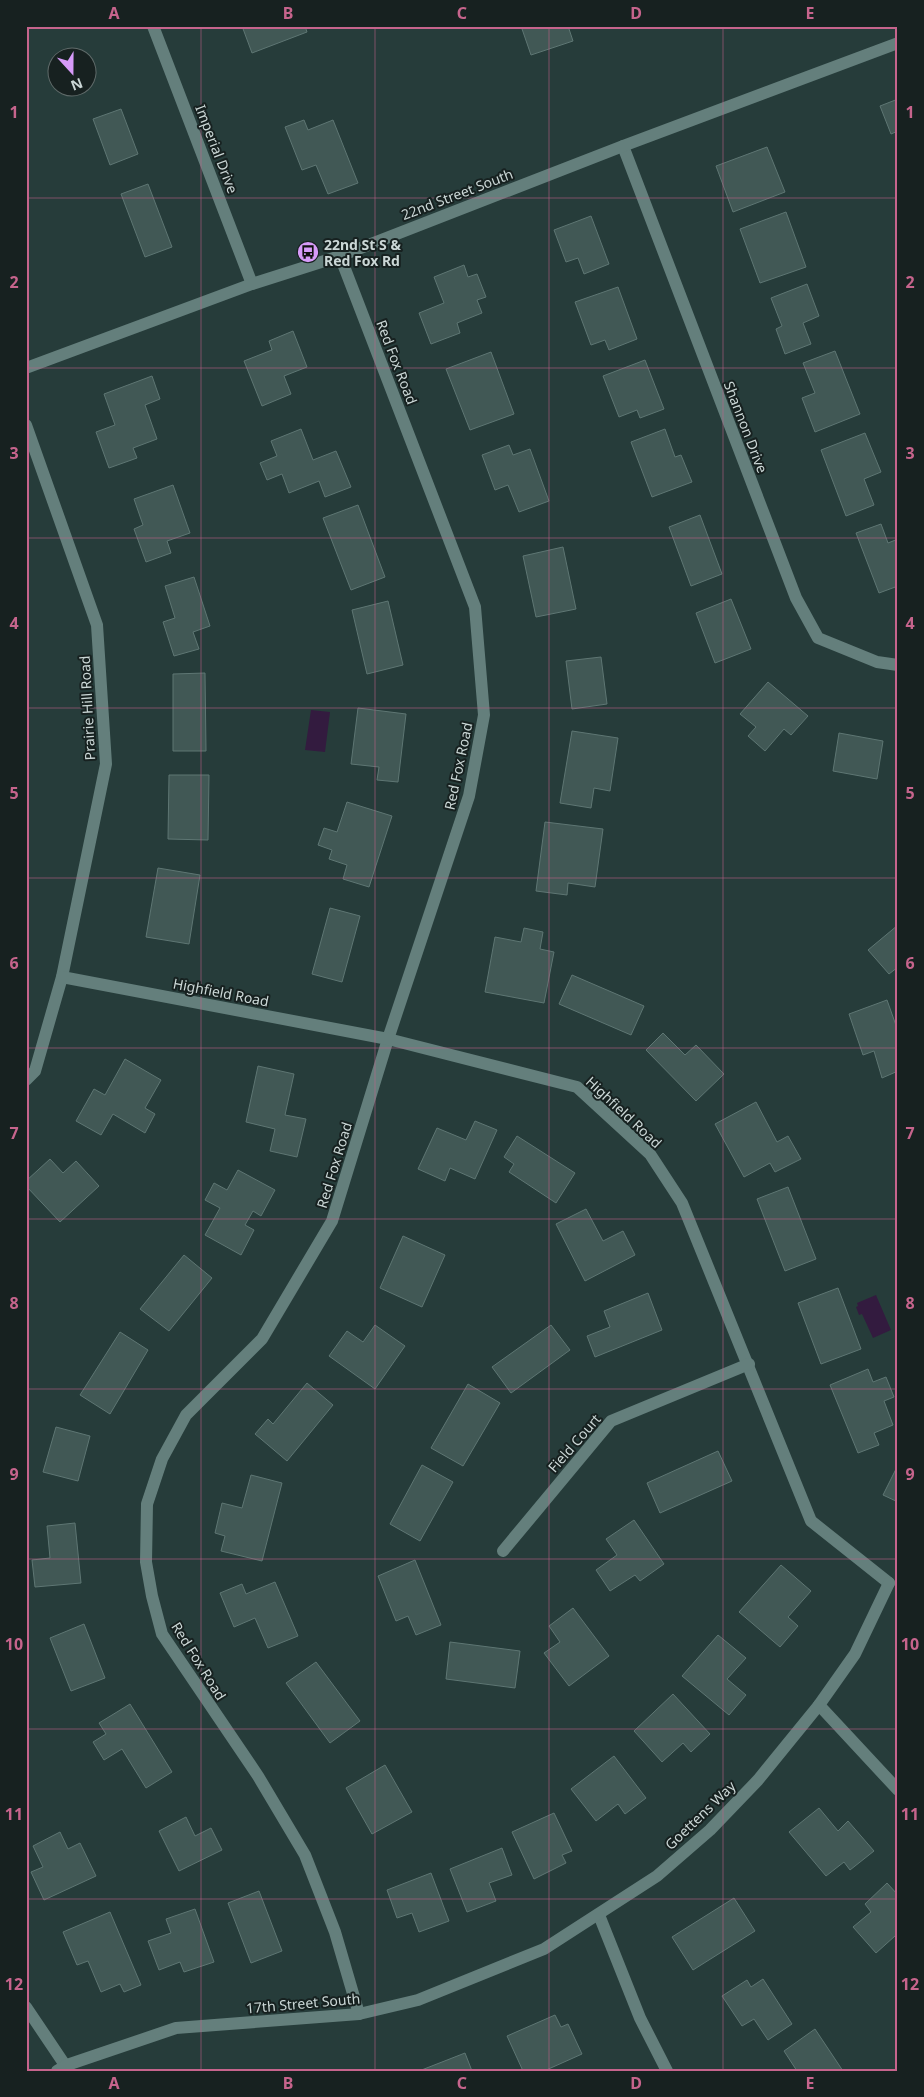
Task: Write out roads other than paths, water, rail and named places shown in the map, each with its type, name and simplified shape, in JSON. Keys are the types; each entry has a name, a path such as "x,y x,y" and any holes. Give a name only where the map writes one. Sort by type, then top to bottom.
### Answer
{"street":[{"name":"Imperial Drive","path":"153,26 252,284"},
{"name":"22nd Street South","path":"26,368 252,284 340,256 623,146 898,43"},
{"name":"Shannon Drive","path":"623,146 796,598 818,638 877,662 898,665"},
{"name":"Red Fox Road","path":"340,256 475,607 484,715 469,796 388,1038 332,1221 262,1339 186,1415 162,1459 147,1504 146,1562 152,1596 162,1634 258,1776 305,1855 335,1932 359,2014"},
{"name":"Prairie Hill Road","path":"26,425 97,625 106,764 62,977 35,1071 26,1080"},
{"name":"Highfield Road","path":"62,977 388,1038 577,1086 650,1154 682,1203 812,1521 893,1584"},
{"name":"Field Court","path":"503,1551 612,1421 748,1364"},
{"name":"Goettens Way","path":"599,1914 657,1876 710,1830 758,1780 819,1705 855,1654 893,1584"},
{"path":"819,1705 898,1790"},
{"name":"17th Street South","path":"64,2069 176,2028 359,2014 418,2000 544,1949 599,1914"},
{"path":"599,1914 640,2018 667,2071"},
{"path":"26,2007 64,2069"}],"place":[{"name":"22nd St S & Red Fox Rd","path":"308,252"}]}
